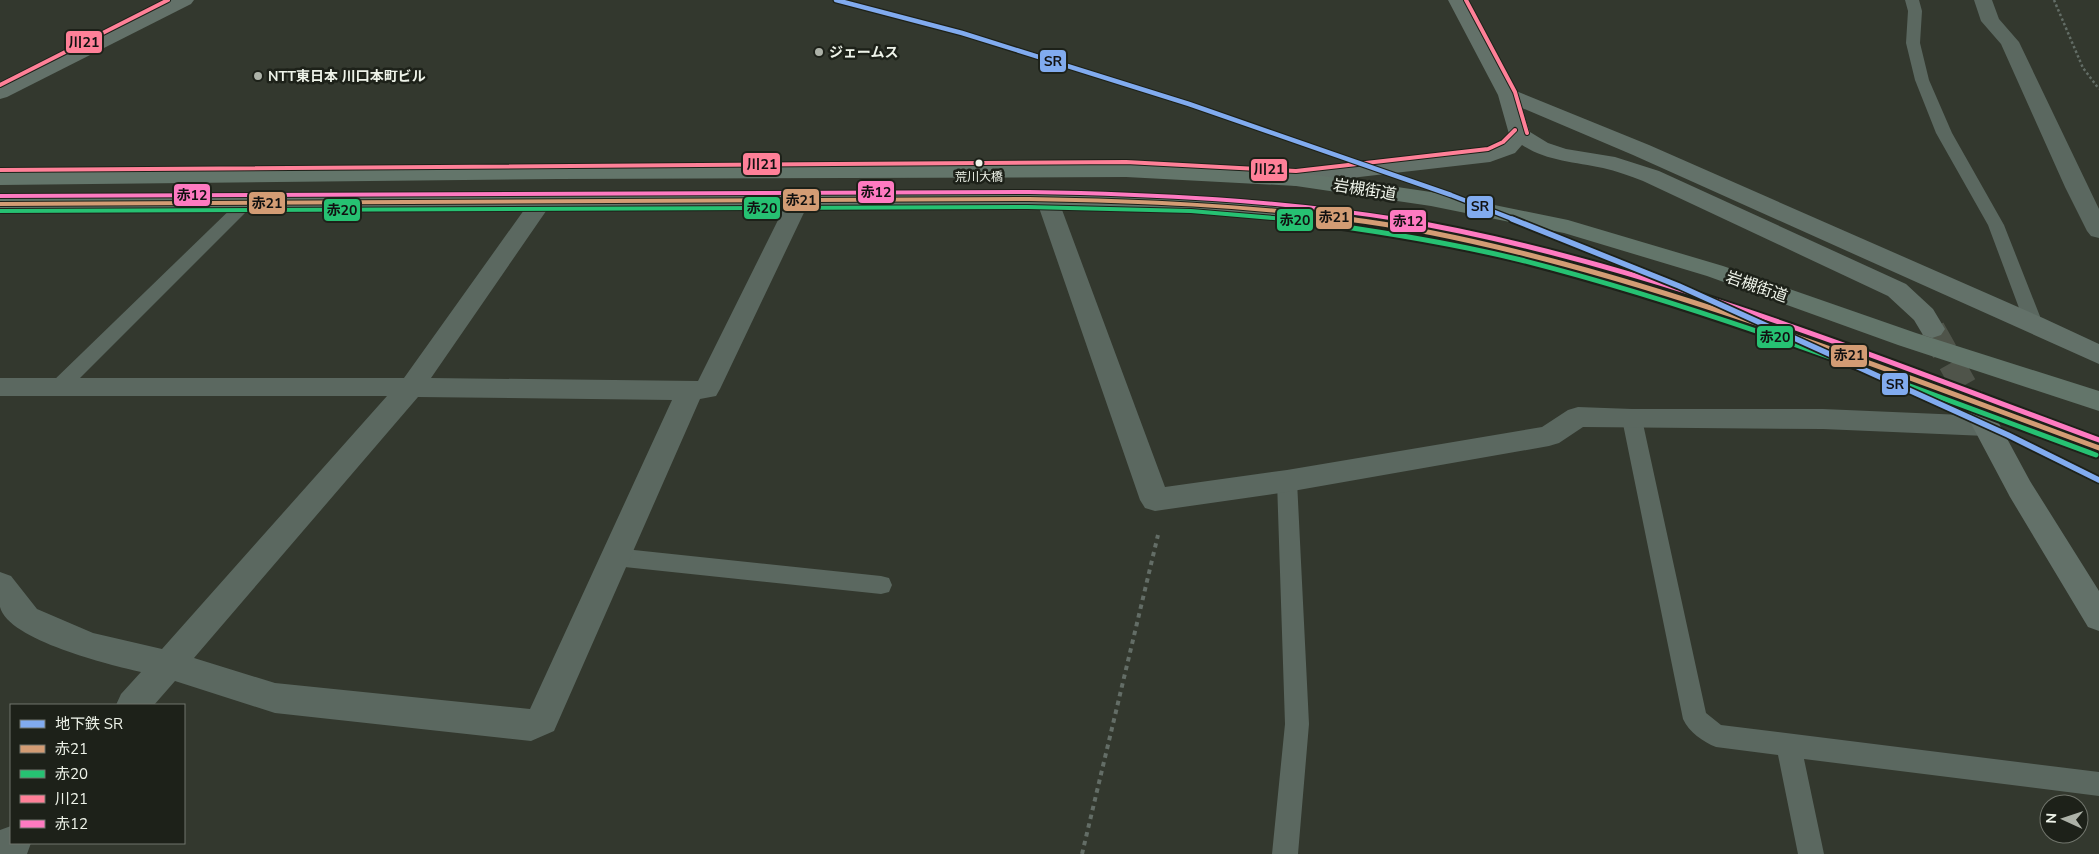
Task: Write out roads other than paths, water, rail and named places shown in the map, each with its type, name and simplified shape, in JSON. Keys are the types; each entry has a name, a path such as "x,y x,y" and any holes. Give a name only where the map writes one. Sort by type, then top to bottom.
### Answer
{"highway":[{"name":"岩槻街道","path":"0,178 548,172 1126,170 1296,179 1431,199 1568,227 1715,271 1907,339 2099,401"},
{"name":"岩槻街道","path":"0,204 1047,199 1227,205 1329,216 1433,234 1556,260 1703,304 2099,448"}],"street":[{"path":"0,93 185,0"},
{"path":"1457,0 1508,95 1520,134 1540,148 1564,155 1607,162 1651,176 1850,267 1897,290 1924,315 1932,330"},
{"path":"1983,0 1990,21 2010,42 2076,187 2099,230"},
{"path":"1508,95 1641,150 2034,324 2099,355"},
{"path":"1296,179 1342,172 1490,156 1507,148 1520,134"},
{"path":"1047,199 1155,500 1287,481 1549,436 1578,417 1983,421 2020,489 2099,618"},
{"path":"0,387 707,389 799,200"},
{"path":"134,704 411,387 542,201"},
{"path":"0,585 26,618 88,646 169,665 275,698 531,726 542,720 690,390"},
{"path":"3,854 12,844"}],"lane":[{"path":"1912,0 1915,11 1913,43 1922,80 1944,133 1996,224 2034,324"},
{"path":"58,388 247,202"},
{"path":"1632,419 1695,719 1716,736 2099,784"},
{"path":"1285,854 1297,724 1287,481"},
{"path":"615,557 881,585"},
{"path":"1789,746 1811,854"}],"tunnel":[{"path":"1932,329 1981,416"}],"metro line":[{"name":"SR","path":"836,0 962,33 1189,104 1451,195 1679,286 2008,435 2099,480"}],"place":[{"name":"ジェームス","path":"819,52"},
{"name":"NTT東日本 川口本町ビル","path":"258,76"},
{"name":"荒川大橋","path":"979,163"}]}
